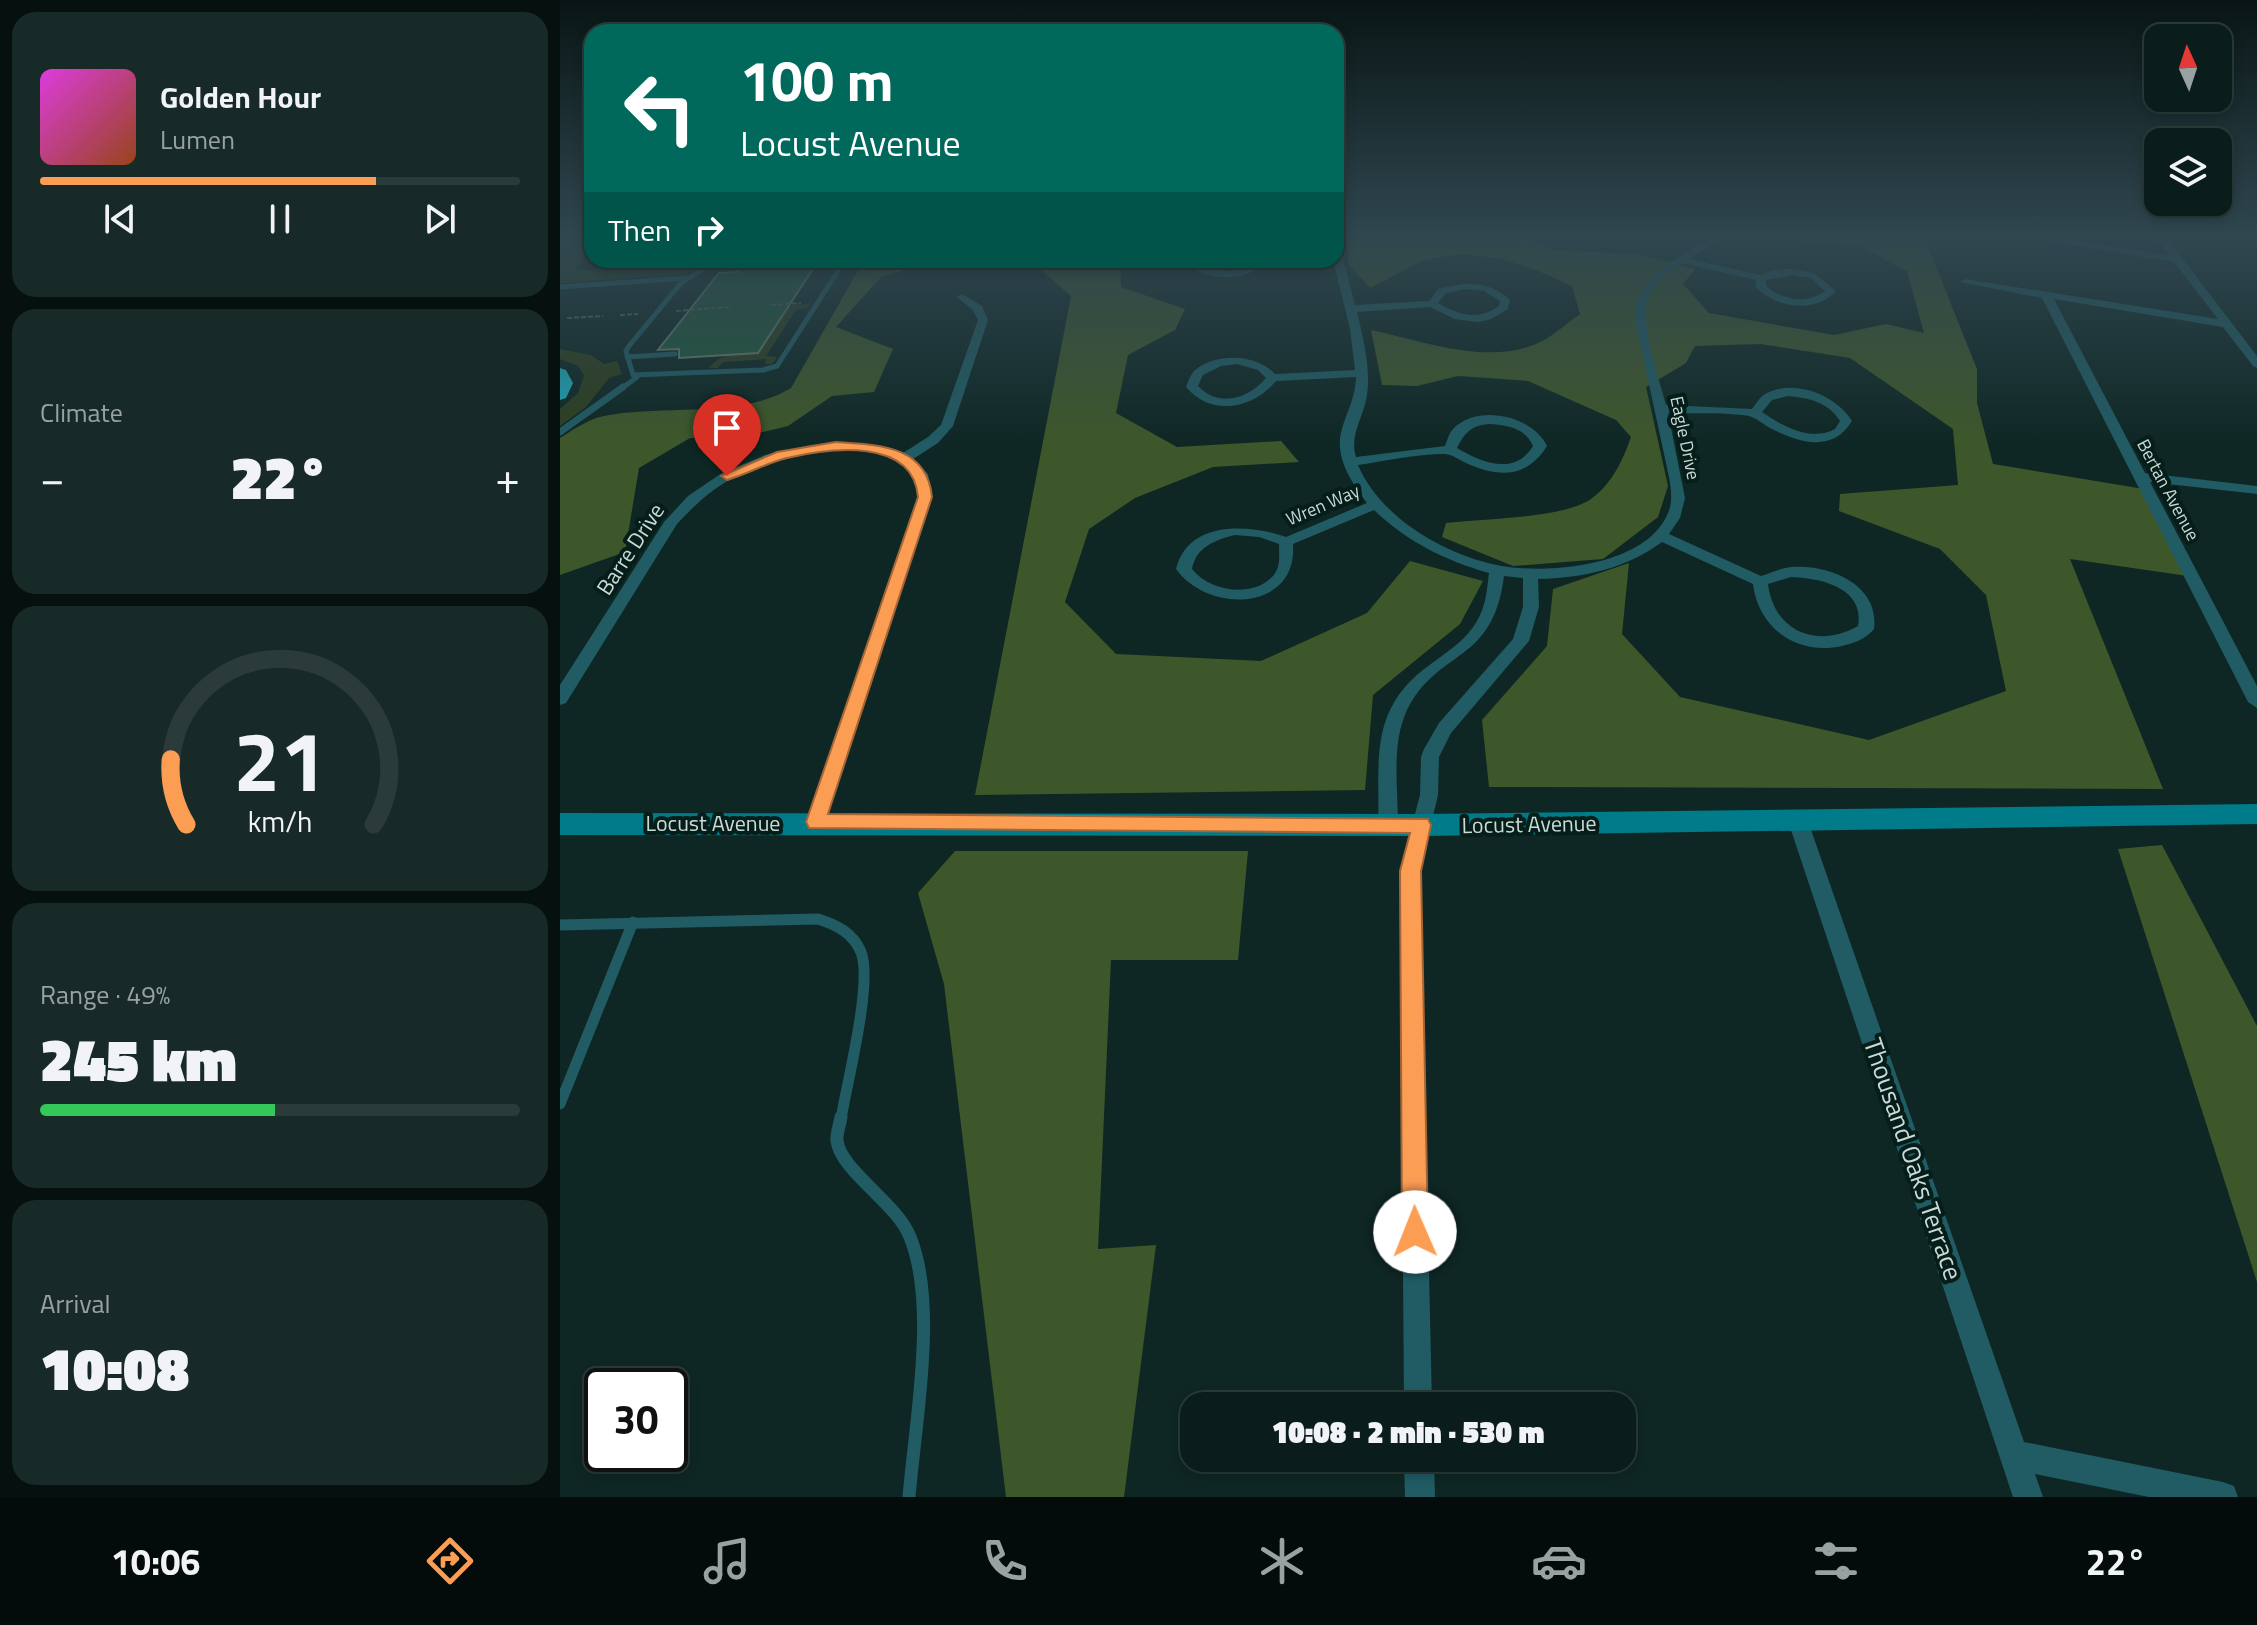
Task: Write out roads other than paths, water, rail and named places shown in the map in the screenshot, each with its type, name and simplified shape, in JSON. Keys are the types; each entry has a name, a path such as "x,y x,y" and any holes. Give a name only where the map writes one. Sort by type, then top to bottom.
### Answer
{"highway":[{"path":"560,373 565,383 560,395"}],"street":[{"path":"816,822 925,497 921,474 905,458 941,433 955,409 983,320 976,307"},
{"path":"1385,307 1350,309 1363,395 1345,443 1349,462 1376,504 1429,545 1497,570 1530,573 1581,570 1605,564 1626,557 1661,536 1760,581 1790,572 1833,578 1860,597 1867,613 1866,629 1852,640 1829,642 1787,632 1766,614 1759,596 1760,581"},
{"path":"1437,307 1454,317 1472,319 1501,311 1503,307"},
{"name":"Eagle Drive","path":"1639,307 1679,496 1673,519 1661,536"},
{"name":"Bertan Avenue","path":"2052,307 2257,702"},
{"path":"2120,307 2226,324"},
{"path":"2213,307 2257,364"},
{"path":"1272,378 1264,391 1230,403 1207,400 1192,387 1192,380 1198,373 1229,362 1257,365 1272,378 1362,373"},
{"path":"1661,409 1755,413 1776,429 1801,437 1833,435 1843,428 1846,421 1831,404 1800,393 1768,397 1755,413"},
{"path":"1349,462 1450,449 1472,463 1508,468 1528,463 1540,446 1532,433 1519,425 1489,420 1477,421 1458,431 1450,449"},
{"name":"Barre Drive","path":"560,699 671,522 709,487 754,464 810,449 855,447 876,449 905,458"},
{"path":"2142,477 2257,490"},
{"name":"Wren Way","path":"1286,542 1286,567 1282,575 1260,590 1229,595 1203,590 1193,583 1184,569 1190,553 1218,534 1247,531 1286,542 1376,504"},
{"path":"1388,825 1391,736 1399,710 1414,687 1435,667 1465,647 1486,624 1497,590 1497,570"},
{"path":"1418,1392 1410,871 1429,795 1433,749 1445,728 1521,641 1531,607 1530,573"},
{"name":"Locust Avenue","path":"560,824 1422,825 2257,814"},
{"name":"Thousand Oaks Terrace","path":"1798,821 2028,1497"},
{"path":"2015,1455 2223,1497"},
{"path":"1419,1472 1420,1497"}],"lane":[{"path":"637,377 630,371 626,351 661,307"},
{"path":"560,432 637,377 774,367 783,361 816,307"},
{"path":"627,357 675,354"},
{"path":"560,925 818,919 836,924 852,934 862,951 866,972 837,1142 852,1169 891,1206 910,1236 917,1263 922,1293 923,1336 909,1497"},
{"path":"560,1104 633,922"}]}
